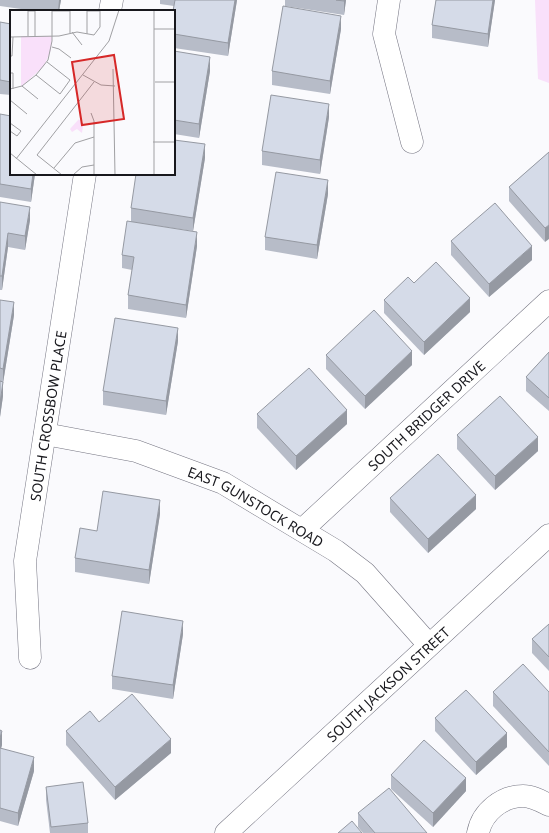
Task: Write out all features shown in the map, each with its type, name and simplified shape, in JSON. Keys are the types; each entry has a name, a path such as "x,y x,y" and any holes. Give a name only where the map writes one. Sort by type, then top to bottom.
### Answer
{"street":[{"path":"110,10 112,0"},
{"path":"389,0 384,34 412,142"},
{"name":"SOUTH CROSSBOW PLACE","path":"30,658 25,561 85,175"},
{"name":"SOUTH BRIDGER DRIVE","path":"302,530 549,301"},
{"name":"EAST GUNSTOCK ROAD","path":"45,434 136,452 224,483 336,551 365,573 429,645"},
{"name":"SOUTH JACKSON STREET","path":"226,833 549,535"},
{"path":"478,833 486,815 496,805 509,798 523,796 537,799 549,805"}],"shaded area":[{"path":"535,0 549,0 549,83 538,79"}],"building":[{"path":"175,0 235,0 228,43 175,34 175,10 173,10"},
{"path":"436,0 493,0 488,34 432,25"},
{"path":"283,6 341,16 330,81 272,71"},
{"path":"0,22 10,24 10,82 0,80"},
{"path":"175,51 210,57 199,124 175,120"},
{"path":"271,95 329,104 320,160 262,151"},
{"path":"0,114 10,116 10,175 33,175 31,189 0,184"},
{"path":"175,140 205,144 193,218 131,208 136,175 175,175"},
{"path":"549,152 549,225 545,228 509,187"},
{"path":"276,172 328,180 317,245 265,237"},
{"path":"0,202 30,207 25,236 8,233 2,276 0,276"},
{"path":"495,203 532,246 489,284 451,241"},
{"path":"127,221 197,232 186,305 128,295 134,257 122,255"},
{"path":"436,262 470,298 424,342 384,300 408,277 414,283"},
{"path":"0,300 14,302 3,369 0,368"},
{"path":"374,310 412,351 365,396 326,355"},
{"path":"115,318 178,328 166,401 103,391"},
{"path":"549,352 549,398 526,377"},
{"path":"309,368 347,410 296,456 257,414"},
{"path":"0,381 3,382 0,403"},
{"path":"500,396 538,437 495,476 457,435"},
{"path":"438,454 476,495 428,539 390,498"},
{"path":"103,491 160,500 149,570 75,558 80,528 97,531"},
{"path":"122,611 183,621 173,685 112,676"},
{"path":"549,624 549,657 532,639"},
{"path":"523,664 549,692 549,752 493,692"},
{"path":"466,690 507,733 476,762 435,718"},
{"path":"132,694 171,739 115,787 66,731 90,711 99,722"},
{"path":"424,740 466,778 433,813 391,775"},
{"path":"0,748 34,757 18,813 0,808"},
{"path":"83,782 88,823 51,827 46,787"},
{"path":"389,788 427,833 375,833 358,813"},
{"path":"352,821 362,833 338,833"}]}
